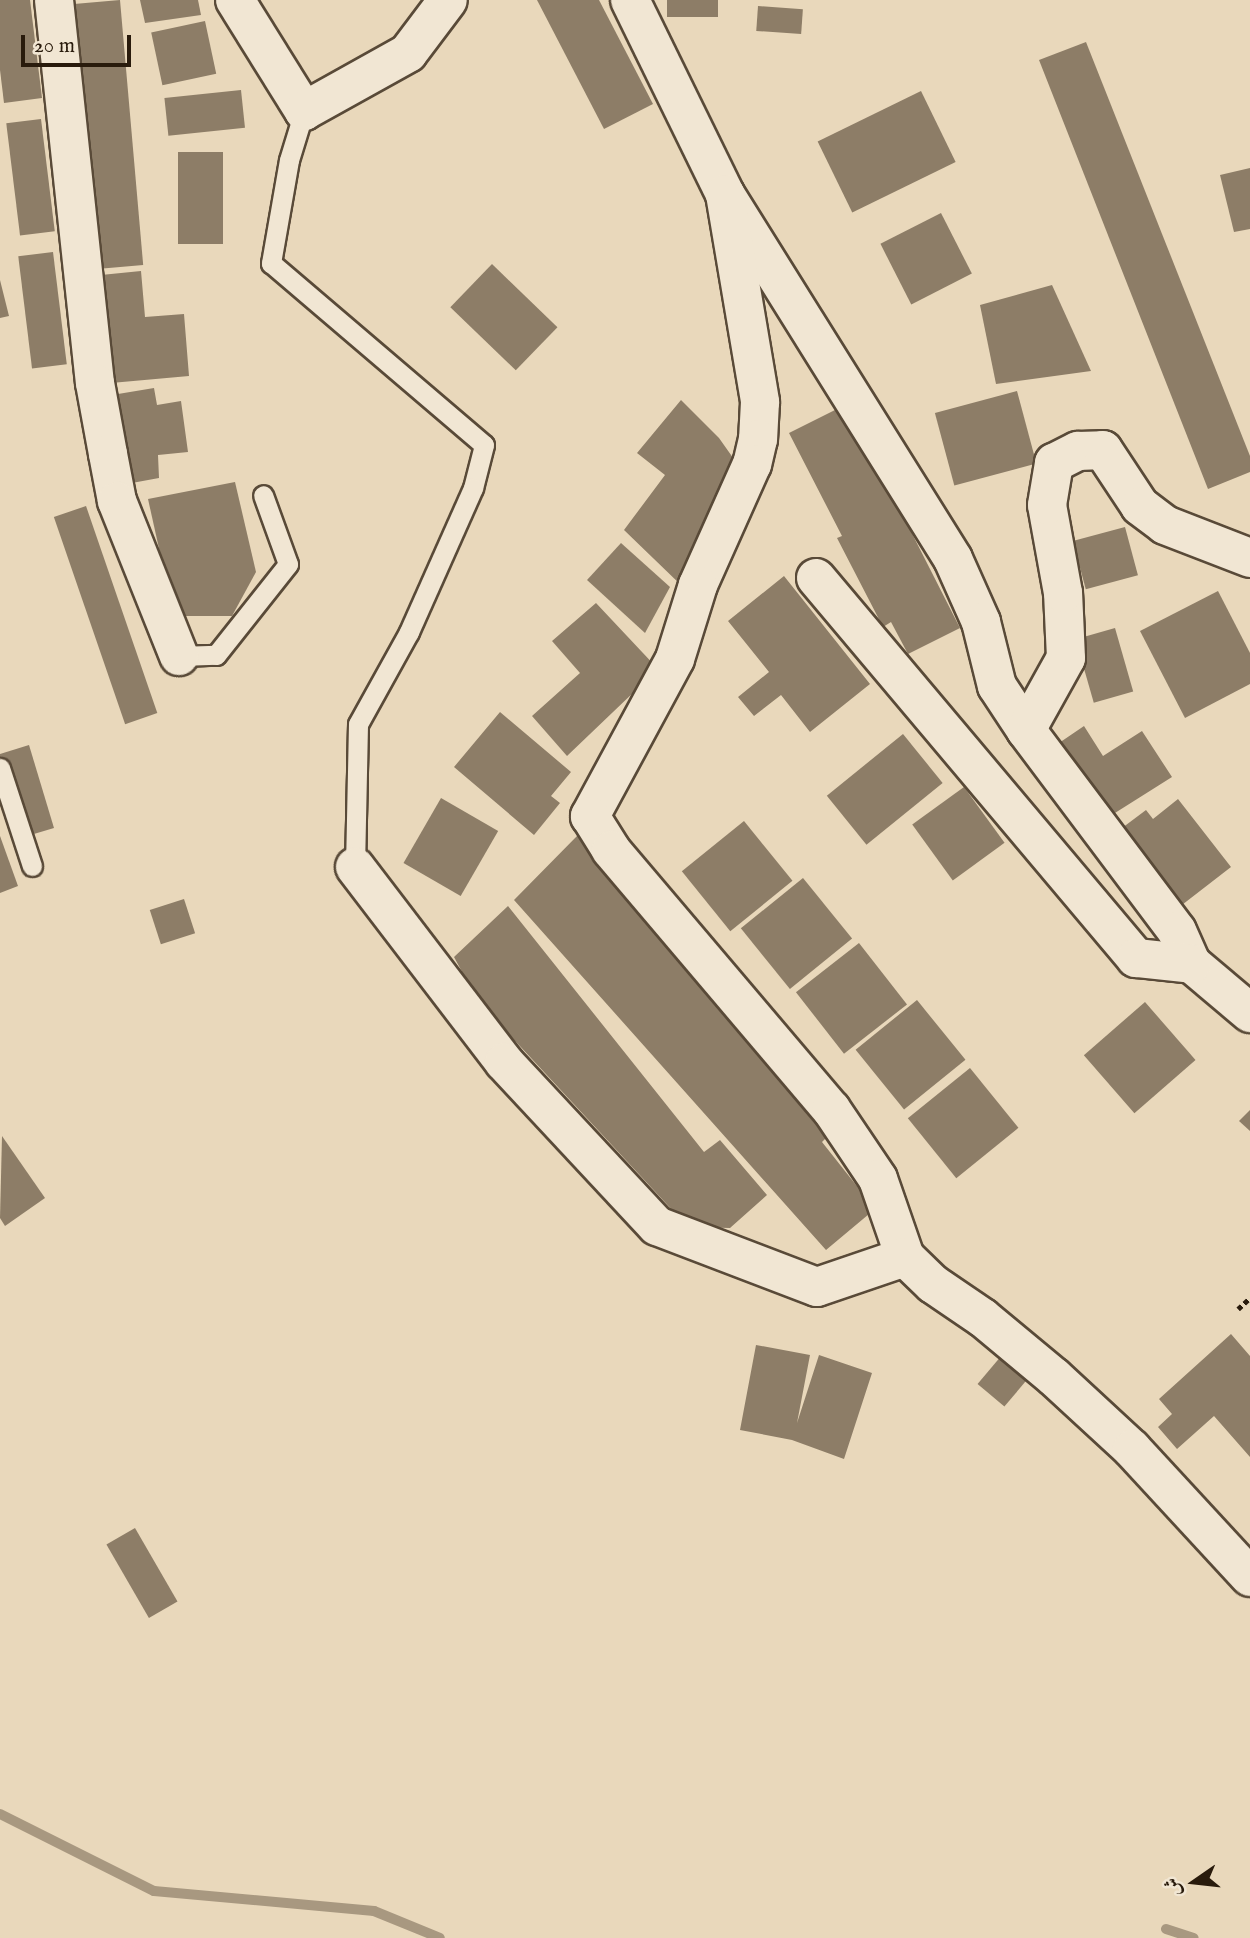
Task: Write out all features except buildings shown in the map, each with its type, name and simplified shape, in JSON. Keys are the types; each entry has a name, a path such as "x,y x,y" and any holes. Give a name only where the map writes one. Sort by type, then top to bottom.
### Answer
{"street":[{"path":"54,0 95,383 117,501 180,656"},
{"path":"234,0 304,111 408,54 448,0"},
{"path":"630,0 725,194 953,559 981,622 997,686 1026,730 1177,931 1192,964 1250,1013"},
{"path":"725,194 760,402 758,439 752,464 698,585 675,659 590,816 611,850 831,1109 878,1179 905,1257 933,1284 983,1318 1054,1377 1123,1440 1250,1577"},
{"path":"1026,730 1066,658 1063,593 1046,505 1054,463 1078,451 1103,450 1140,506 1165,525 1250,558"},
{"path":"816,578 1136,958 1192,964"},
{"path":"355,867 504,1062 657,1226 817,1287 905,1257"}],"lane":[{"path":"304,111 289,160 271,263 484,445 473,488 409,632 358,723 355,867"},
{"path":"180,656 216,655 288,564 263,495"},
{"path":"0,768 32,866"}],"path":[{"path":"1238,1310 1250,1298"}],"waterway":[{"path":"0,1814 154,1891 374,1911 440,1938"},
{"path":"1166,1929 1194,1938"}]}
